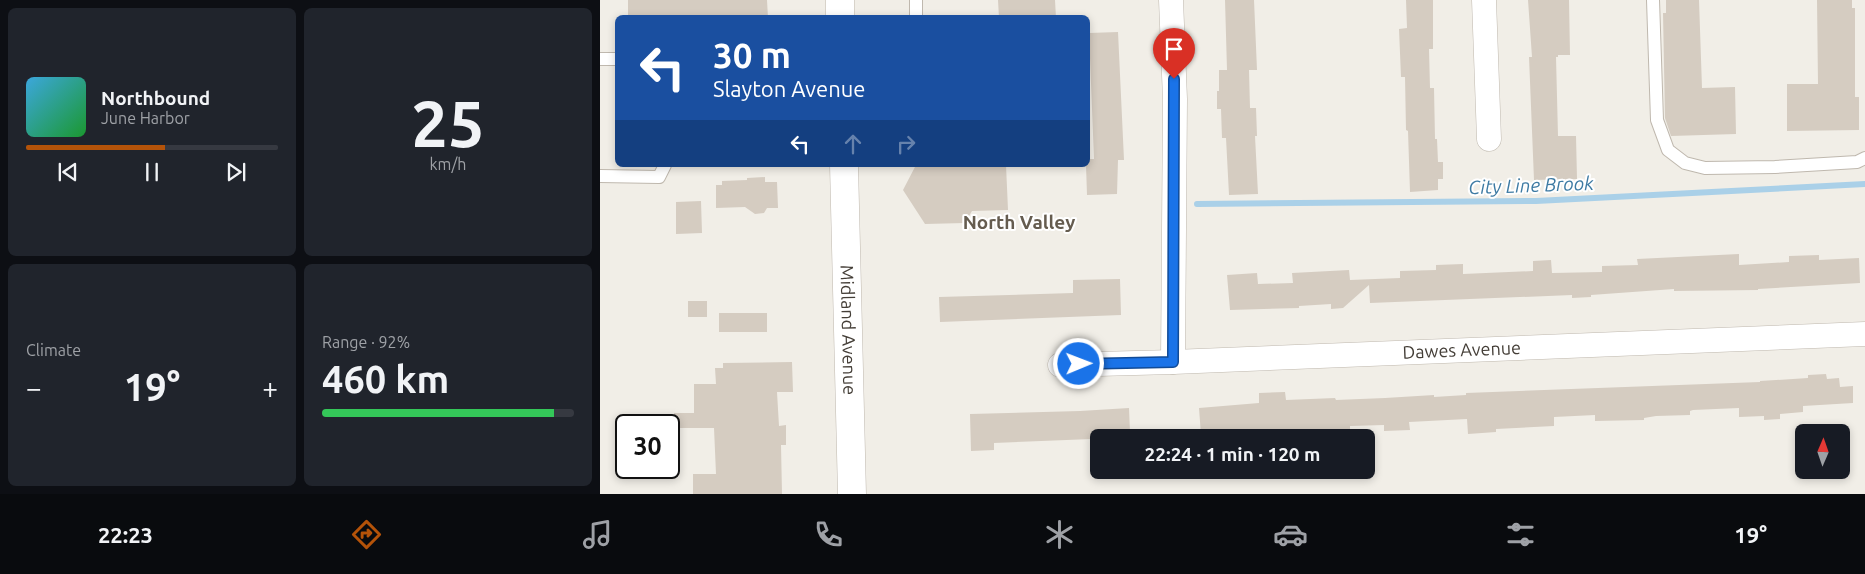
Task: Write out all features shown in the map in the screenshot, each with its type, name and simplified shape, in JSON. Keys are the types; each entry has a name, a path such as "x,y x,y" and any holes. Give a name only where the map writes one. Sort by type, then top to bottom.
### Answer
{"street":[{"path":"840,0 840,15"},
{"path":"1171,0 1175,99 1173,362"},
{"path":"1484,0 1489,139"},
{"name":"Midland Avenue","path":"844,167 852,494"},
{"name":"Dawes Avenue","path":"1060,365 1865,334"}],"lane":[{"path":"916,0 916,15"},
{"path":"1653,0 1658,120 1668,150 1685,164 1705,168 1775,167 1857,162 1865,158"},
{"path":"600,59 615,59"},
{"path":"600,176 659,177 664,167"}],"building":[{"path":"628,0 767,0 768,15 628,15"},
{"path":"998,0 1055,0 1056,15 999,15"},
{"path":"1225,0 1254,0 1257,70 1249,70 1250,108 1256,108 1257,136 1255,136 1258,194 1229,195 1226,138 1222,138 1221,109 1217,109 1219,70 1227,70"},
{"path":"1406,0 1433,0 1433,49 1429,49 1430,88 1434,88 1435,139 1437,139 1438,162 1443,162 1443,179 1438,179 1438,190 1410,192 1405,77 1401,77 1399,29 1407,28"},
{"path":"1528,0 1569,0 1570,55 1558,55 1556,57 1558,136 1576,136 1577,179 1534,180 1529,57 1532,57"},
{"path":"1666,0 1699,0 1702,88 1735,87 1736,134 1671,136 1665,118 1663,13 1666,13"},
{"path":"1817,0 1852,0 1852,8 1855,8 1855,97 1859,97 1859,130 1787,131 1787,84 1818,84"},
{"path":"1118,32 1124,160 1118,160 1117,194 1087,195 1086,167 1090,167 1090,159 1094,159 1090,33"},
{"path":"915,167 1006,167 1008,210 972,211 965,223 925,224 903,190"},
{"path":"765,177 765,182 777,182 778,208 767,208 764,213 755,214 745,207 716,208 716,185 722,185 722,181"},
{"path":"701,201 702,233 676,234 676,202"},
{"path":"1739,254 1739,265 1789,262 1789,256 1819,255 1819,260 1859,258 1860,283 1758,290 1674,291 1674,289 1572,298 1572,295 1370,303 1369,285 1343,308 1331,309 1331,304 1299,306 1299,308 1230,310 1227,275 1257,273 1258,284 1293,283 1292,273 1349,270 1350,280 1400,278 1400,271 1436,270 1436,265 1463,264 1463,274 1533,271 1533,261 1551,260 1552,273 1602,272 1602,266 1638,265 1637,259"},
{"path":"1120,279 1121,315 940,322 939,297 1073,293 1073,280"},
{"path":"688,301 707,301 707,317 688,317"},
{"path":"719,313 767,313 767,332 719,332"},
{"path":"792,362 793,392 777,392 779,426 786,425 786,445 781,445 782,494 693,494 693,474 716,474 714,428 680,428 680,414 674,413 694,413 694,384 716,384 715,368 723,368 723,363"},
{"path":"1826,374 1827,379 1839,378 1840,387 1853,386 1853,403 1803,406 1803,412 1780,414 1780,419 1764,420 1764,416 1739,417 1739,408 1693,410 1690,411 1690,415 1656,416 1644,418 1644,420 1595,421 1595,415 1554,417 1554,426 1496,429 1496,432 1468,434 1467,419 1409,422 1410,430 1384,431 1384,425 1350,426 1350,429 1201,429 1199,408 1259,403 1259,393 1285,392 1286,400 1335,398 1336,400 1434,395 1434,397 1466,395 1466,393 1760,382 1808,378 1808,375"},
{"path":"1129,408 1130,429 1090,429 1090,439 994,443 994,450 971,451 970,414"}],"waterway":[{"name":"City Line Brook","path":"1197,204 1536,201 1865,184"}],"district":[{"name":"North Valley","path":"1019,222"}],"route":[{"path":"1079,364 1173,362 1174,79"}]}
